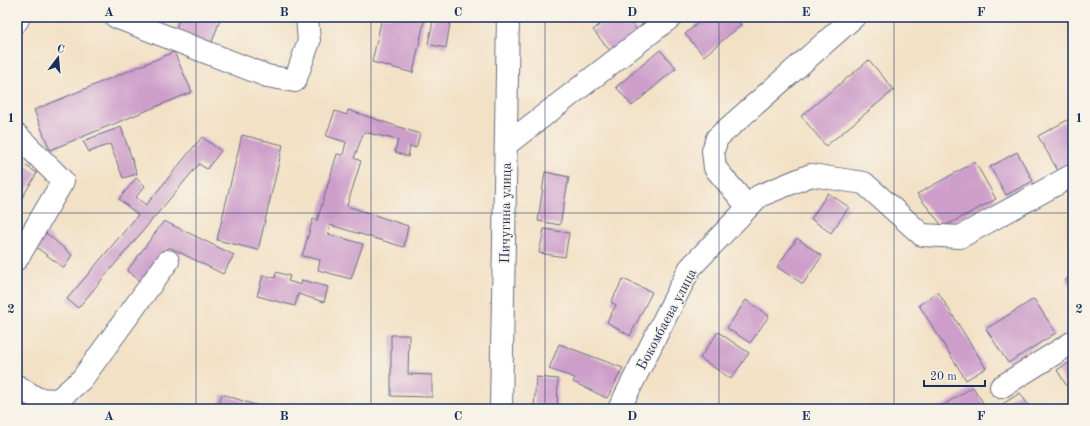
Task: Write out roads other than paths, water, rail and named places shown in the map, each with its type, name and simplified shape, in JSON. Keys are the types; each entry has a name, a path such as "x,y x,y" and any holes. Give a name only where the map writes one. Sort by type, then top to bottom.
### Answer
{"street":[{"path":"17,21 19,17"},
{"path":"116,17 267,76 295,81 309,41 307,17"},
{"name":"Пичугина улица","path":"501,409 508,17"},
{"path":"506,144 671,17"},
{"path":"748,207 715,168 713,151 717,138 854,17"},
{"path":"17,135 63,181 17,259"},
{"name":"Бокомбаева улица","path":"619,409 690,268 759,196 811,175 864,183 922,235 960,237 1073,175"},
{"path":"17,386 38,399 58,400 82,379 168,261"},
{"path":"1001,387 1073,342"}]}
